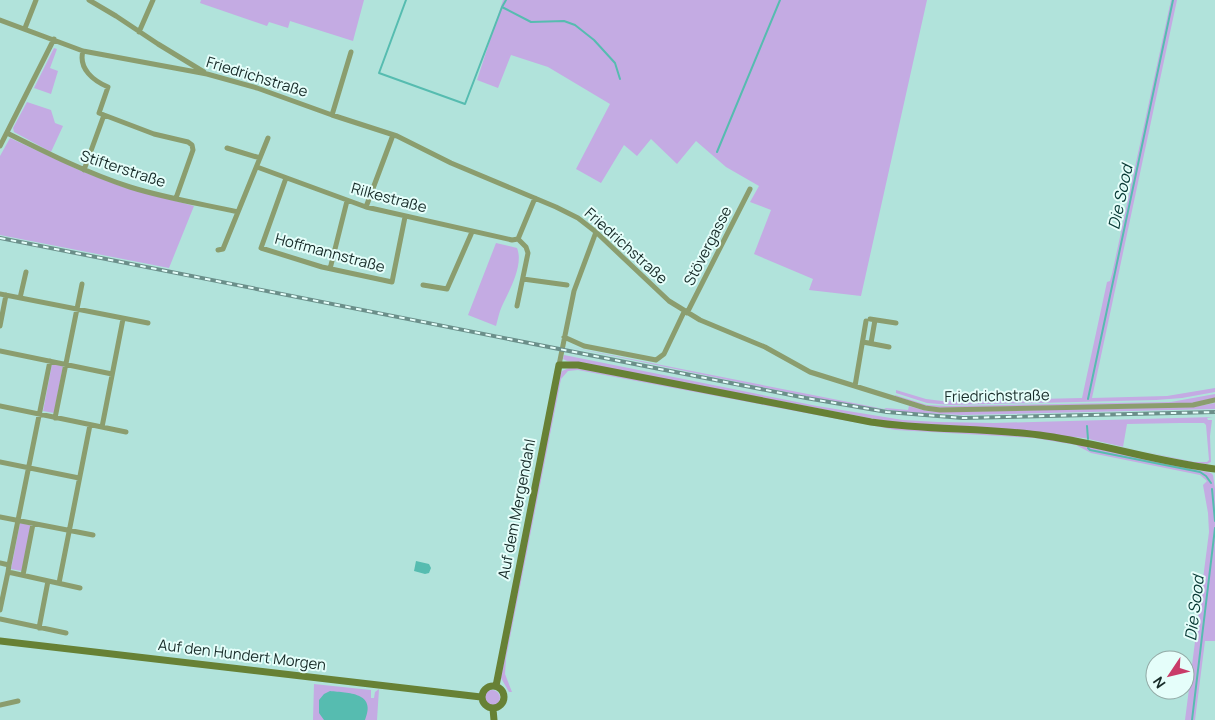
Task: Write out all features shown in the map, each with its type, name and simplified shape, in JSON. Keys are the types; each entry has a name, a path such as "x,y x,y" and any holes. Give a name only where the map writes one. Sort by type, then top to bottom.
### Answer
{"street":[{"path":"25,28 36,0"},
{"path":"89,0 207,74"},
{"path":"139,32 153,0"},
{"name":"Friedrichstraße","path":"0,20 83,50 207,74 267,91 393,135 456,166 572,215 596,232 669,301 686,313 765,347 805,370 897,400 928,409 948,410 1193,405 1215,400"},
{"path":"0,146 54,39"},
{"path":"83,50 82,60 87,71 96,81 108,87 99,113 144,131 191,144 193,150 176,198"},
{"path":"332,115 351,52"},
{"path":"175,68 178,56"},
{"path":"84,170 104,115"},
{"name":"Stifterstraße","path":"6,134 84,170 131,187 238,212"},
{"path":"366,207 393,135"},
{"path":"218,250 223,249 268,138"},
{"path":"227,148 260,158"},
{"name":"Rilkestraße","path":"257,167 366,207 472,232 512,240 518,239"},
{"name":"Hoffmannstraße","path":"286,178 261,248 330,269 392,282 405,217"},
{"name":"Stövergasse","path":"686,313 750,189"},
{"path":"517,306 527,252 518,239 535,198"},
{"path":"330,269 347,201"},
{"path":"423,285 447,289 472,232"},
{"name":"Auf dem Mergendahl","path":"496,686 574,291 596,232"},
{"path":"20,298 26,272"},
{"path":"523,279 567,285"},
{"path":"55,418 82,284"},
{"path":"0,294 123,319 148,322"},
{"path":"0,326 6,295"},
{"path":"564,337 584,346 656,360 661,358 665,352 686,313"},
{"path":"102,427 123,319"},
{"path":"855,386 863,342 870,320"},
{"path":"870,320 896,323"},
{"path":"870,320 871,344"},
{"path":"863,342 889,347"},
{"path":"0,351 112,374"},
{"path":"0,610 50,361"},
{"path":"559,365 578,365 878,423 926,428 999,430 1041,435 1215,469"},
{"path":"0,406 126,432"},
{"path":"58,583 90,424"},
{"path":"0,462 79,478"},
{"path":"0,517 93,535"},
{"path":"23,575 33,524"},
{"path":"0,563 9,565"},
{"path":"8,572 80,588"},
{"path":"39,628 48,581"},
{"path":"0,619 66,633"},
{"name":"Auf den Hundert Morgen","path":"0,641 481,696"},
{"path":"496,686 502,690 504,697 500,707 493,709 484,704 481,696 486,688 496,686"},
{"path":"0,705 18,701"},
{"path":"493,709 494,720"}],"shaded area":[{"path":"201,0 364,0 353,41 290,21 288,28 269,22 267,26 200,3"},
{"path":"503,0 927,0 861,296 809,290 813,279 754,254 771,210 750,202 759,186 726,167 696,141 677,164 651,139 637,156 624,145 601,183 576,169 610,104 548,67 511,55 498,88 477,80"},
{"path":"1171,0 1177,0 1092,398 1167,396 1215,388 1215,392 1182,398 1156,400 951,405 927,403 896,393 896,390 926,399 942,401 1082,398 1107,282 1110,281 1112,274"},
{"path":"54,48 57,49 50,68 58,71 51,94 34,88"},
{"path":"27,102 51,110 55,123 63,126 51,152 14,132 13,128"},
{"path":"10,138 81,171 123,187 194,206 169,268 0,235 0,156"},
{"path":"496,243 517,248 519,262 515,278 501,308 496,326 468,315"},
{"path":"565,346 884,409 908,410 909,406 926,411 944,412 1193,407 1215,403 1215,409 962,415 903,412 861,406 810,397"},
{"path":"564,355 817,406 903,420 994,423 1213,417 1207,418 1212,420 1210,436 1211,462 1207,464 1195,463 1138,450 1194,462 1207,462 1209,460 1206,425 1204,423 1127,424 1123,447 1084,438 891,422 563,359"},
{"path":"52,364 63,366 54,413 43,411"},
{"path":"575,368 896,428 980,432 1047,438 1211,473 1215,489 1215,641 1205,641 1195,720 1185,720 1188,700 1195,700 1194,650 1209,532 1203,485 1207,481 1200,475 1091,453 1076,445 1034,438 896,430 578,370 568,371 561,379 506,658 505,674 512,692 509,692 501,678 559,378 562,371"},
{"path":"1215,394 1215,398 1192,403 942,408 926,406 895,396 927,405 950,406 1171,402"},
{"path":"20,523 31,525 22,571 11,569"},
{"path":"314,684 371,690 371,698 374,698 375,692 379,689 377,720 313,720"},
{"path":"492,690 500,698 492,706 484,698"}],"water":[{"path":"416,561 429,564 431,568 429,573 425,574 414,571"},
{"path":"330,691 352,694 364,699 368,711 365,720 324,720 319,713 319,700"}],"waterway":[{"path":"406,0 379,73 465,104 502,7"},
{"path":"506,0 502,7 531,22 564,21 575,25 594,40 615,63 620,79"},
{"path":"717,152 780,0"},
{"name":"Die Sood","path":"1088,399 1173,0"},
{"name":"Die Sood","path":"1087,426 1088,439"},
{"name":"Die Sood","path":"1088,448 1090,450 1200,472 1211,483"},
{"name":"Die Sood","path":"1212,489 1215,521"},
{"name":"Die Sood","path":"1192,720 1215,528"}],"railway":[{"path":"0,238 806,398 887,412 963,418 1215,412"}]}
